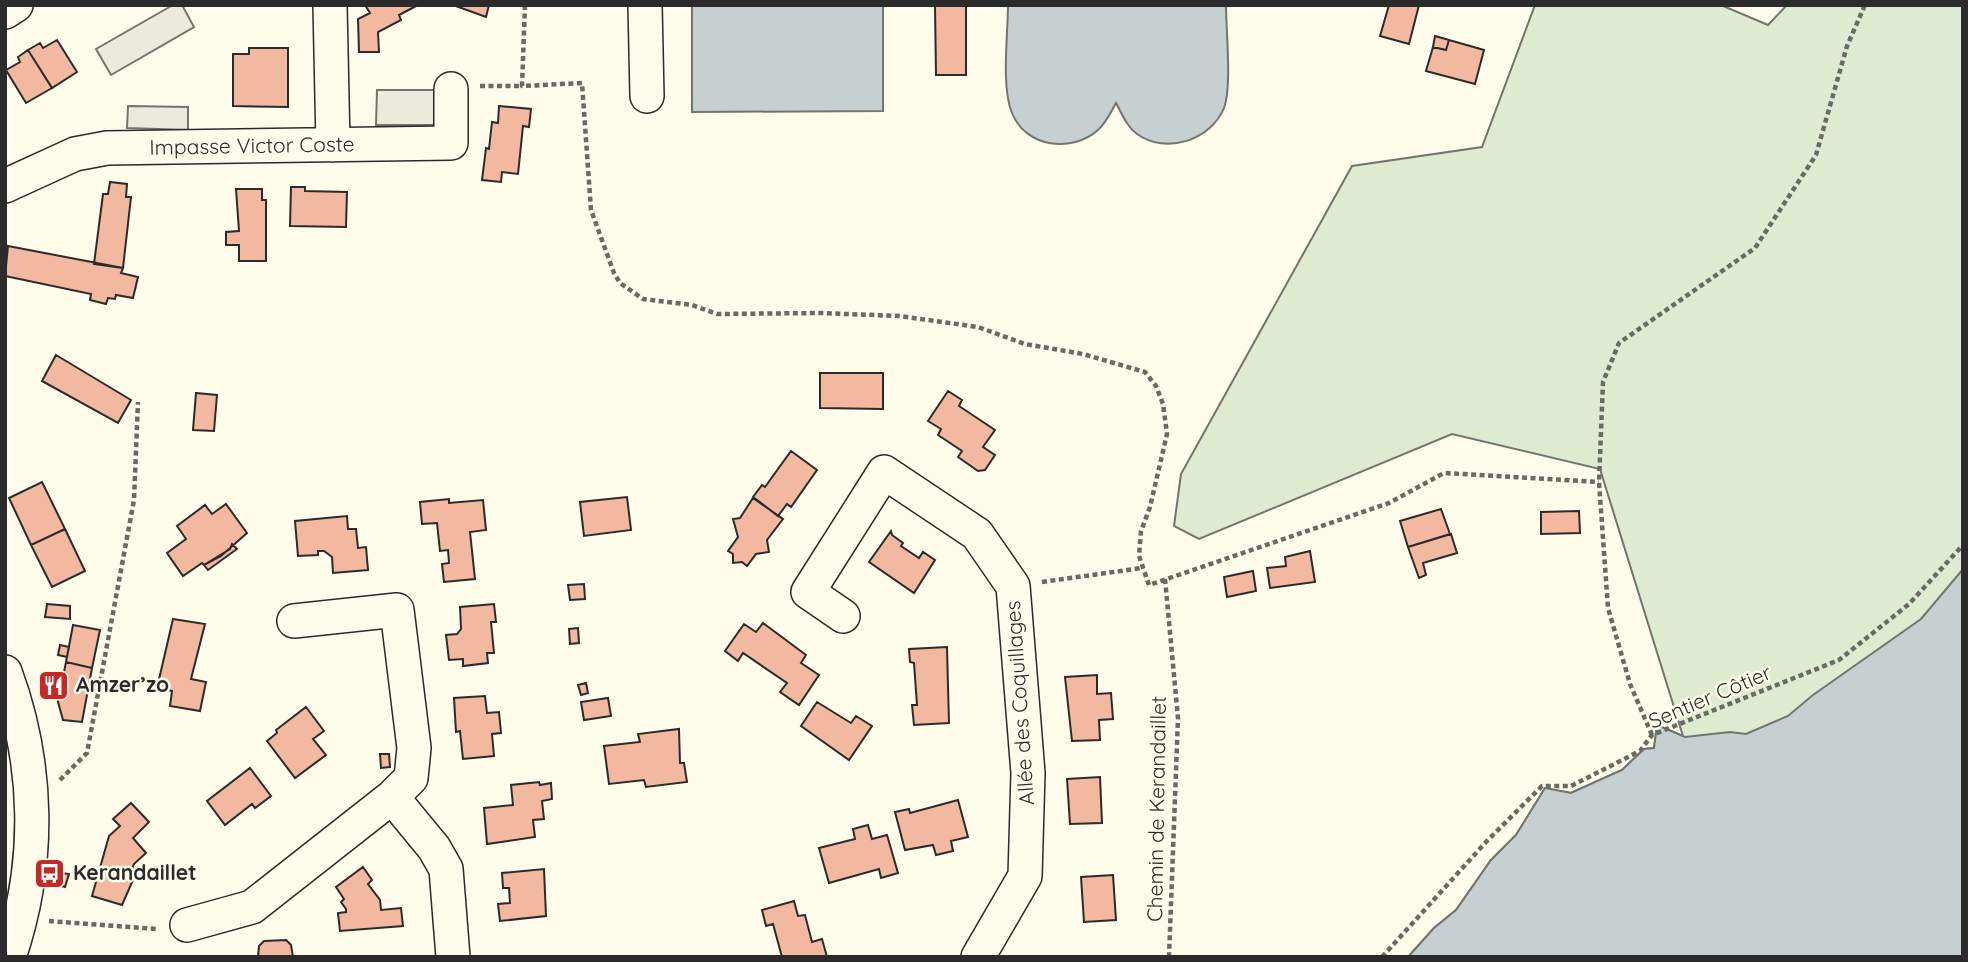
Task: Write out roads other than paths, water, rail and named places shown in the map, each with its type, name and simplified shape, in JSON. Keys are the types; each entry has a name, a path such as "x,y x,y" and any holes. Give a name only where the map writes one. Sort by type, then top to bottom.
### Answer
{"street":[{"path":"5,12 16,5"},
{"path":"330,5 333,145"},
{"path":"645,5 647,96"},
{"name":"Impasse Victor Coste","path":"5,186 75,154 107,148 451,143 451,89"},
{"name":"Allée des Coquillages","path":"843,616 808,592 884,472 977,534 1013,586 1028,773 1025,876 978,957"},
{"path":"187,925 252,907 392,797 411,779 414,748 397,610 294,621"},
{"path":"5,672 26,743 33,808 31,862 20,919 9,957"},
{"path":"392,797 434,848 446,870 453,957"}],"place":[{"name":"Amzer’zo","path":"53,685"},
{"name":"Kerandaillet","path":"50,873"}]}
